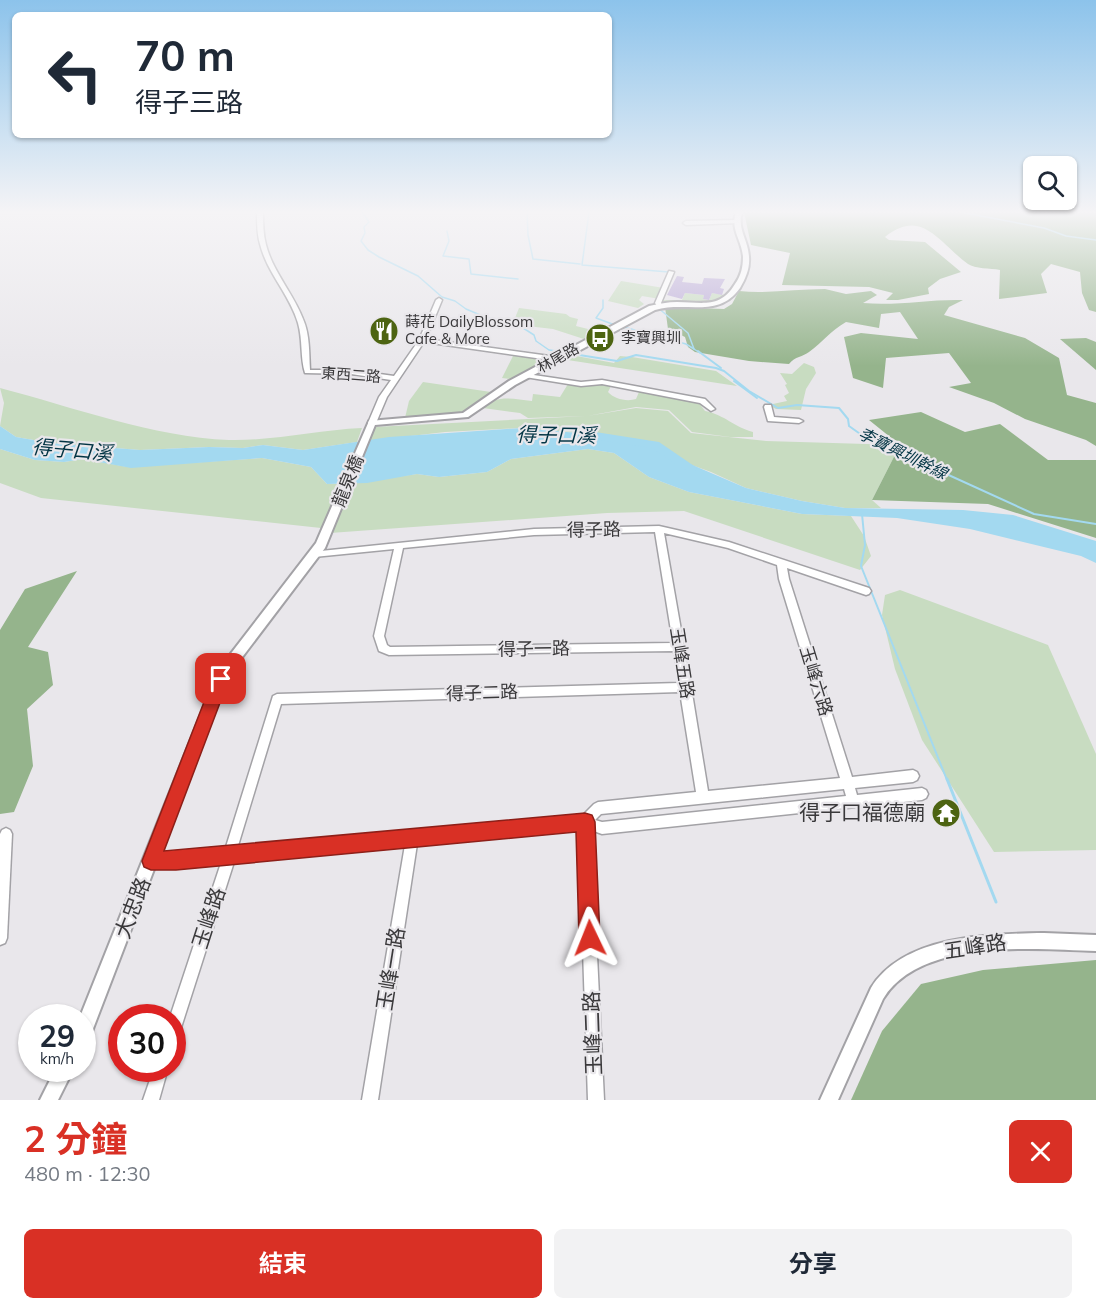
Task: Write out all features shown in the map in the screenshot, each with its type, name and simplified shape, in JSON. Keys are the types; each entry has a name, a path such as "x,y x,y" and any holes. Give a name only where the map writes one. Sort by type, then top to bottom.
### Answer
{"street":[{"name":"東西二路","path":"270,263 302,323 307,372 351,372 395,378"},
{"name":"林尾路","path":"370,426 465,416 527,375 659,305 715,305 731,298 746,263"},
{"path":"659,305 671,272"},
{"path":"370,426 383,397 422,340 440,300"},
{"path":"422,340 557,359"},
{"path":"527,375 581,384 602,382 702,401 711,409"},
{"path":"768,407 771,419 799,421"},
{"name":"龍泉橋","path":"327,534 370,426"},
{"name":"得子路","path":"314,554 534,531 659,529 729,545 866,591"},
{"name":"玉峰五路","path":"659,529 703,798"},
{"name":"大忠路","path":"94,1004 221,679 232,660 327,534"},
{"name":"得子一路","path":"399,546 379,636 383,648 389,651 680,647"},
{"name":"玉峰六路","path":"781,562 784,579 852,800"},
{"name":"得子二路","path":"277,699 686,687"},
{"name":"玉峰路","path":"181,1004 220,882 231,855 277,699"},
{"path":"585,822 598,808 913,776"},
{"path":"151,861 585,822 602,828 922,794"},
{"name":"玉峰二路","path":"585,822 596,1100"},
{"path":"0,939 6,834"},
{"name":"玉峰一路","path":"370,1100 412,838"},
{"name":"五峰路","path":"829,1100 871,1005 885,983 903,968 942,950 978,945 1018,940 1096,943"},
{"path":"49,1100 58,1082"},
{"path":"151,1100 157,1082"}],"green space":[{"path":"787,263 951,263 961,272 940,279 928,288 929,294 898,300 886,300 893,293 869,287 782,285"},
{"path":"1096,263 1096,312 1089,310 1082,293 1080,272 1051,264 1041,274 1047,293 999,299 1000,270 979,268 968,264"},
{"path":"621,281 664,288 660,299 642,296 639,300 644,304 638,308 608,301"},
{"path":"825,289 846,294 871,291 877,295 863,303 963,300 949,307 944,315 1025,338 1059,358 1067,395 1096,403 1096,446 1086,440 1025,419 994,403 949,387 971,383 949,353 886,358 883,388 853,378 844,337 861,333 918,339 900,312 881,314 879,328 846,322 809,352 789,364 749,361 695,352 688,347 685,337 668,329 665,307 724,309 732,304 739,291"},
{"path":"685,293 704,295 703,299 709,300 712,293 730,296 714,304 662,304 662,300 682,300"},
{"path":"519,308 566,314 578,319 576,326 600,332 587,340 553,329 527,326 522,329 507,324 515,318"},
{"path":"1086,338 1096,342 1096,370 1060,339"},
{"path":"514,354 549,360 511,379 502,378"},
{"path":"571,355 614,363 620,356 632,357 716,371 737,386 561,359"},
{"path":"804,363 814,367 816,373 806,389 801,410 776,409 768,405 787,401 784,396 789,393 785,385 787,384 780,373 792,374"},
{"path":"423,382 491,392 460,413 405,418 409,401"},
{"path":"602,383 611,386 608,392 621,399 636,399 639,392 643,391 699,403 705,411 753,432 753,437 730,437 692,432 669,410 636,407 587,416 636,408 668,411 691,433 766,441 900,445 872,500 881,508 845,508 746,488 711,472 611,436 522,428 445,432 368,441 374,427 586,416 528,418 520,413 483,408 500,399 532,401 533,394 560,397 568,384 596,385"},
{"path":"0,388 113,420 200,438 246,440 362,428 357,442 303,450 263,445 243,448 140,450 51,443 16,437 0,426 4,403"},
{"path":"921,412 965,432 1000,424 1048,460 1096,460 1096,538 988,504 872,500 900,445 869,420"},
{"path":"0,449 35,460 64,462 83,459 128,467 262,458 311,467 327,484 339,484 323,528 321,528 41,498 0,483"},
{"path":"588,449 614,453 649,477 689,492 802,514 851,516 864,536 871,556 860,570 684,511 607,513 330,533 351,483 417,474 439,477 487,472 511,459"},
{"path":"77,571 28,647 48,652 53,685 27,709 33,766 14,812 0,814 0,630 25,589"},
{"path":"900,590 1048,645 1096,754 1096,850 994,852 922,740 895,669 882,615 885,595"},
{"path":"1096,960 1096,1100 851,1100 882,1031 921,984 983,970"}],"water":[{"path":"0,426 16,437 51,443 140,450 243,448 263,445 303,450 389,437 522,428 611,436 646,445 746,488 802,501 845,508 963,510 1013,515 1096,541 1096,563 1081,556 970,529 897,518 802,514 689,492 649,477 614,453 588,449 511,459 487,472 439,477 417,474 367,483 327,484 311,467 262,458 131,468 83,459 64,462 35,460 0,449"}],"building":[{"path":"677,276 684,277 682,282 702,284 704,278 725,279 720,288 724,289 722,295 712,293 709,300 703,299 704,295 685,293 682,299 667,295"}],"waterway":[{"name":"李寶興圳幹線","path":"392,263 418,276 442,297 455,301 466,309 485,317 520,326 534,335 536,341 549,350 564,352"},
{"path":"470,263 471,274 518,279"},
{"path":"574,263 580,264"},
{"path":"582,263 669,272"},
{"path":"603,300 603,308 596,318 615,325"},
{"path":"657,307 688,333 694,349"},
{"path":"620,326 686,344 694,349"},
{"path":"694,349 700,353"},
{"name":"李寶興圳幹線","path":"560,351 564,352"},
{"path":"698,351 721,368"},
{"name":"李寶興圳幹線","path":"556,356 564,352"},
{"name":"李寶興圳幹線","path":"573,354 617,361 636,355 716,368 724,371 749,391 778,408 797,405 839,408 848,419 849,426 863,436 1034,514 1096,524"},
{"name":"李寶興圳幹線","path":"734,381 757,398"},
{"name":"得子口溪","path":"589,435 655,445 691,468"},
{"path":"862,514 865,545 861,566 947,780"},
{"path":"947,779 996,902"}],"place":[{"name":"蒔花 DailyBlossom Cafe & More","path":"384,331"},
{"name":"李寶興圳","path":"600,338"},
{"name":"得子口福德廟","path":"946,813"}],"route":[{"path":"221,679 151,861 176,861 585,822 590,938"}]}
